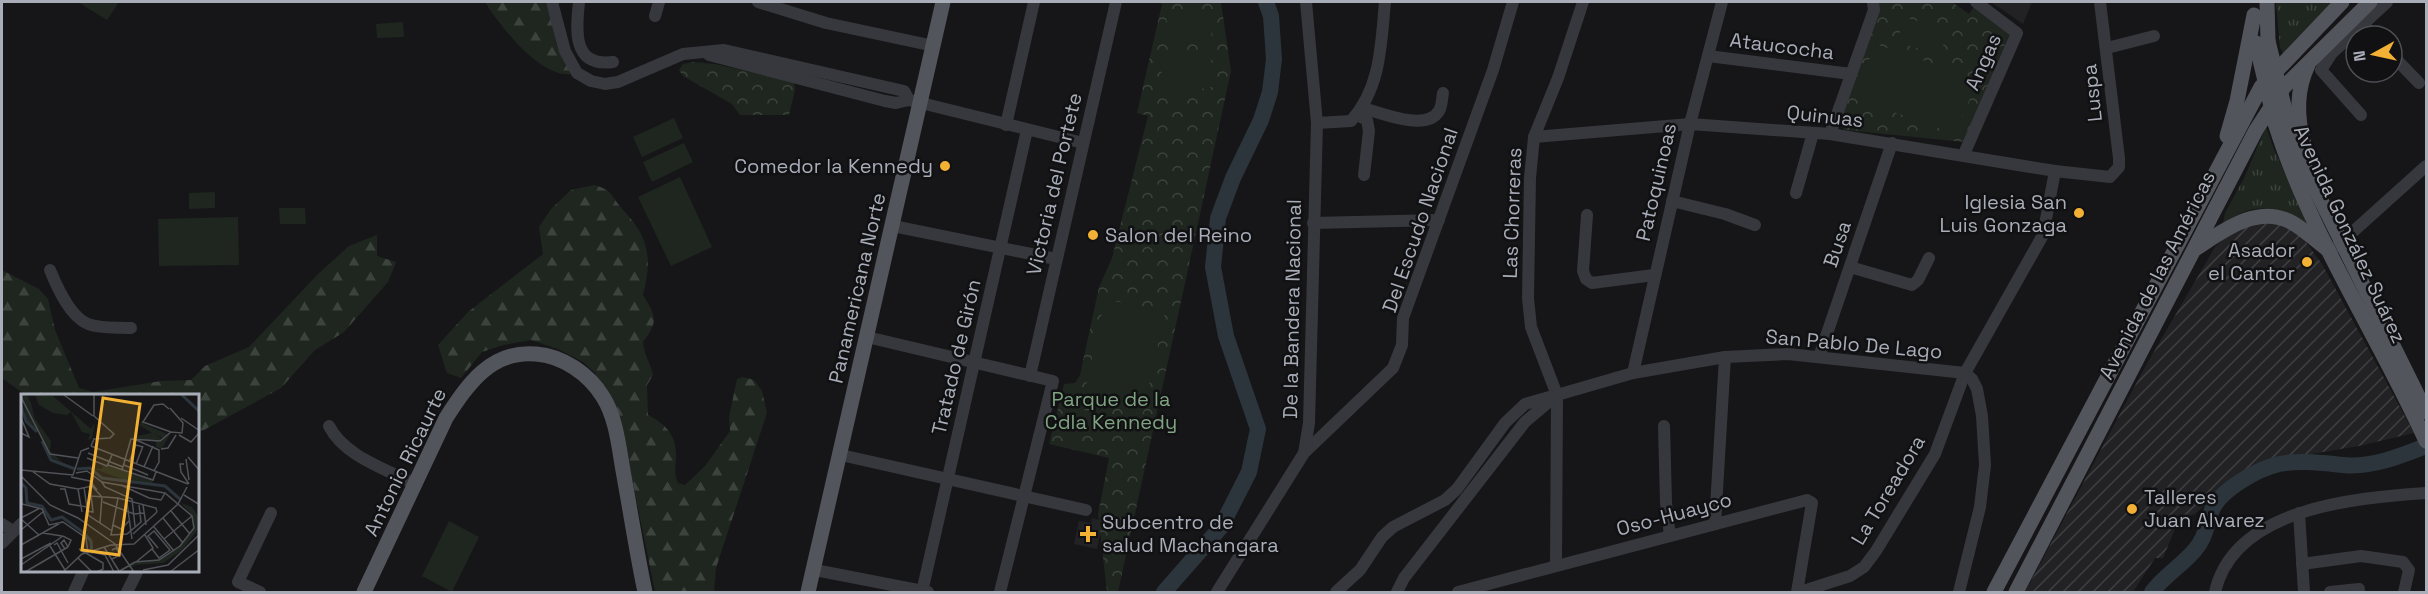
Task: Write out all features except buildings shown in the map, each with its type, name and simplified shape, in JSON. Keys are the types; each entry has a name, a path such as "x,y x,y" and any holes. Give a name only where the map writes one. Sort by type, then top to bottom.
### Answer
{"main road":[{"name":"Panamericana Norte","path":"811,584 892,226 914,101 934,46 943,2"},
{"name":"Avenida González Suárez","path":"2262,42 2267,2"},
{"name":"Avenida de las Américas","path":"1994,592 2218,164 2261,87 2342,2"},
{"name":"Avenida de las Américas","path":"2016,592 2256,130 2284,87 2370,2"},
{"name":"Avenida González Suárez","path":"2254,8 2281,121 2283,149 2330,251 2372,317 2427,412"},
{"path":"2218,164 2237,101 2254,8"},
{"path":"2313,57 2301,87 2300,127 2306,152 2342,240"},
{"name":"Avenida González Suárez","path":"2281,121 2342,240 2372,317 2426,439"},
{"path":"2195,249 2233,224 2271,216 2289,221 2330,251"},
{"name":"Antonio Ricaurte","path":"363,592 446,418 473,379 498,359 530,353 547,354 561,360 594,385 610,414 645,592"}],"street":[{"path":"552,2 565,51 577,73 591,81 605,84 618,82 683,54 702,53 885,101 897,103 914,101 1083,143"},
{"path":"579,2 576,29 584,54 601,63 613,62"},
{"path":"655,16 659,2"},
{"path":"758,2 778,4 826,23 934,46"},
{"path":"1006,125 1034,2"},
{"name":"Victoria del Portete","path":"1030,376 1116,2"},
{"name":"De la Bandera Nacional","path":"1217,592 1304,453 1312,395 1313,223 1317,123 1306,2"},
{"path":"1317,123 1338,124 1351,121 1360,111 1378,71 1385,2"},
{"name":"Del Escudo Nacional","path":"1304,453 1393,368 1402,345 1403,318 1493,70 1513,2"},
{"name":"Las Chorreras","path":"1557,395 1531,327 1528,298 1530,178 1534,137 1558,78 1583,2"},
{"name":"Patoquinoas","path":"1633,373 1654,274 1722,2"},
{"path":"1830,134 1874,10 1873,2"},
{"name":"Angas","path":"1964,154 2018,33 1976,2"},
{"name":"Luspa","path":"2100,2 2119,159 2119,167 2110,177"},
{"path":"2363,24 2387,2"},
{"path":"2107,48 2154,36"},
{"path":"2344,42 2332,53 2321,70 2361,115"},
{"name":"Ataucocha","path":"1708,56 1851,74"},
{"path":"2404,67 2419,83"},
{"path":"1360,111 1408,121 1422,121 1434,117 1440,110 1443,93"},
{"path":"1360,111 1367,120 1369,131 1364,175"},
{"name":"Quinuas","path":"1534,137 1690,124 1830,134 1964,154 2055,171 2110,177"},
{"name":"Tratado de Girón","path":"924,592 1027,130"},
{"path":"1796,193 1813,133"},
{"name":"Busa","path":"1819,357 1892,143"},
{"path":"2330,251 2427,166"},
{"name":"La Toreadora","path":"1798,592 1850,576 1864,567 1876,551 1935,454 1965,373 2043,235 2055,171"},
{"path":"1672,201 1725,214 1755,225"},
{"path":"1587,215 1583,272 1586,279 1592,283 1654,274"},
{"path":"1313,223 1439,220"},
{"path":"892,226 1056,259"},
{"path":"1850,267 1912,285 1918,280 1929,258"},
{"path":"50,270 62,294 80,319 88,324 131,328"},
{"path":"867,337 1053,381 1000,592"},
{"name":"San Pablo De Lago","path":"1397,592 1404,578 1525,422 1557,395 1633,373 1725,357 1788,354 1965,373 1972,379 1977,389 1982,416 1985,465 1980,507 1959,592"},
{"path":"1715,524 1725,357"},
{"path":"1336,592 1360,570 1382,537 1393,527 1445,500 1457,489 1469,476 1505,423 1525,404 1557,395 1556,565"},
{"path":"329,426 336,438 350,450 415,484"},
{"path":"1664,426 1666,503 1670,536"},
{"path":"841,455 1086,510"},
{"path":"2215,592 2224,563 2258,531 2299,513 2398,495 2427,493"},
{"name":"Oso-Huayco","path":"1458,592 1807,500 1812,503 1798,592"},
{"path":"260,592 238,582 272,513"},
{"path":"2299,513 2304,592"},
{"path":"2,524 18,527"},
{"path":"2,543 18,527"},
{"path":"2302,564 2361,556 2403,562 2409,570 2404,592"},
{"path":"74,592 82,573"},
{"path":"127,592 136,573"},
{"path":"811,584 924,592"},
{"path":"2330,592 2359,589"}],"shaded area":[{"path":"1991,2 2032,2 2023,24"},
{"path":"2249,223 2283,223 2300,234 2322,264 2414,433 2359,446 2293,457 2240,473 2195,514 2179,519 2163,558 2155,558 2133,592 2025,592 2145,367 2215,247 2231,231"},
{"name":"Subcentro de salud Machangara","path":"1092,518 1103,521 1097,549 1074,544 1079,521 1091,523"}],"green space":[{"path":"78,2 119,2 107,20"},
{"path":"485,2 545,2 572,74 560,73 535,60 511,37"},
{"name":"Parque de la Cdla Kennedy","path":"1156,2 1221,2 1231,71 1118,592 1107,592 1098,514 1109,458 1049,444 1064,384 1075,383 1080,375 1099,287 1112,258 1148,116 1137,113 1162,4"},
{"path":"1877,2 1952,2 1969,14 1974,6 2010,33 1964,142 1845,130 1838,124"},
{"path":"2276,2 2334,2 2283,53 2280,48"},
{"path":"1207,10 1212,38 1172,45 1166,17"},
{"path":"1905,17 1948,31 1940,55 1897,42"},
{"path":"403,22 404,37 377,38 376,24"},
{"path":"1875,44 1978,79 1955,134 1855,98"},
{"path":"1209,49 1216,86 1166,96 1159,59"},
{"path":"693,62 715,64 794,82 795,90 789,115 740,115 732,104 683,76 679,70 683,64"},
{"path":"674,118 683,138 642,157 633,137"},
{"path":"2266,127 2309,227 2287,214 2267,208 2247,211 2223,223 2225,213 2244,178"},
{"path":"684,143 693,162 652,182 643,162"},
{"path":"680,177 712,247 671,266 638,197"},
{"path":"594,185 612,195 640,231 647,251 648,271 643,295 654,318 652,329 643,342 653,375 647,385 648,415 660,422 672,435 678,483 685,485 705,466 730,431 729,417 737,379 743,377 754,380 762,391 767,413 716,568 714,592 655,592 623,434 595,373 583,362 558,349 531,340 503,345 482,352 461,378 447,373 438,345 468,312 543,254 539,227 551,209 571,190"},
{"path":"215,192 215,208 189,209 189,193"},
{"path":"279,208 305,208 306,224 280,224"},
{"path":"238,217 239,265 159,266 158,219"},
{"path":"377,235 377,256 396,262 388,282 344,332 315,350 281,388 204,430 200,431 200,394 24,394 2,378 2,270 39,289 48,299 55,330 79,388 93,392 161,381 191,380 205,366 249,347 317,275 349,246"},
{"path":"1105,299 1165,312 1143,413 1083,400"},
{"path":"1069,407 1107,415 1102,439 1064,430"},
{"path":"449,521 479,537 452,592 422,576"}],"waterway":[{"path":"1164,592 1221,527 1249,472 1258,429 1226,336 1213,267 1218,218 1233,178 1261,120 1270,92 1274,59 1271,16 1266,2"},
{"path":"2152,592 2198,546 2217,502 2251,475 2287,463 2364,465 2426,446"}],"place":[{"name":"Comedor la Kennedy","path":"945,166"},
{"name":"Iglesia San Luis Gonzaga","path":"2079,213"},
{"name":"Salon del Reino","path":"1093,235"},
{"name":"Asador el Cantor","path":"2307,262"},
{"name":"Talleres Juan Alvarez","path":"2132,509"},
{"name":"Subcentro de salud Machangara","path":"1088,534"}]}
